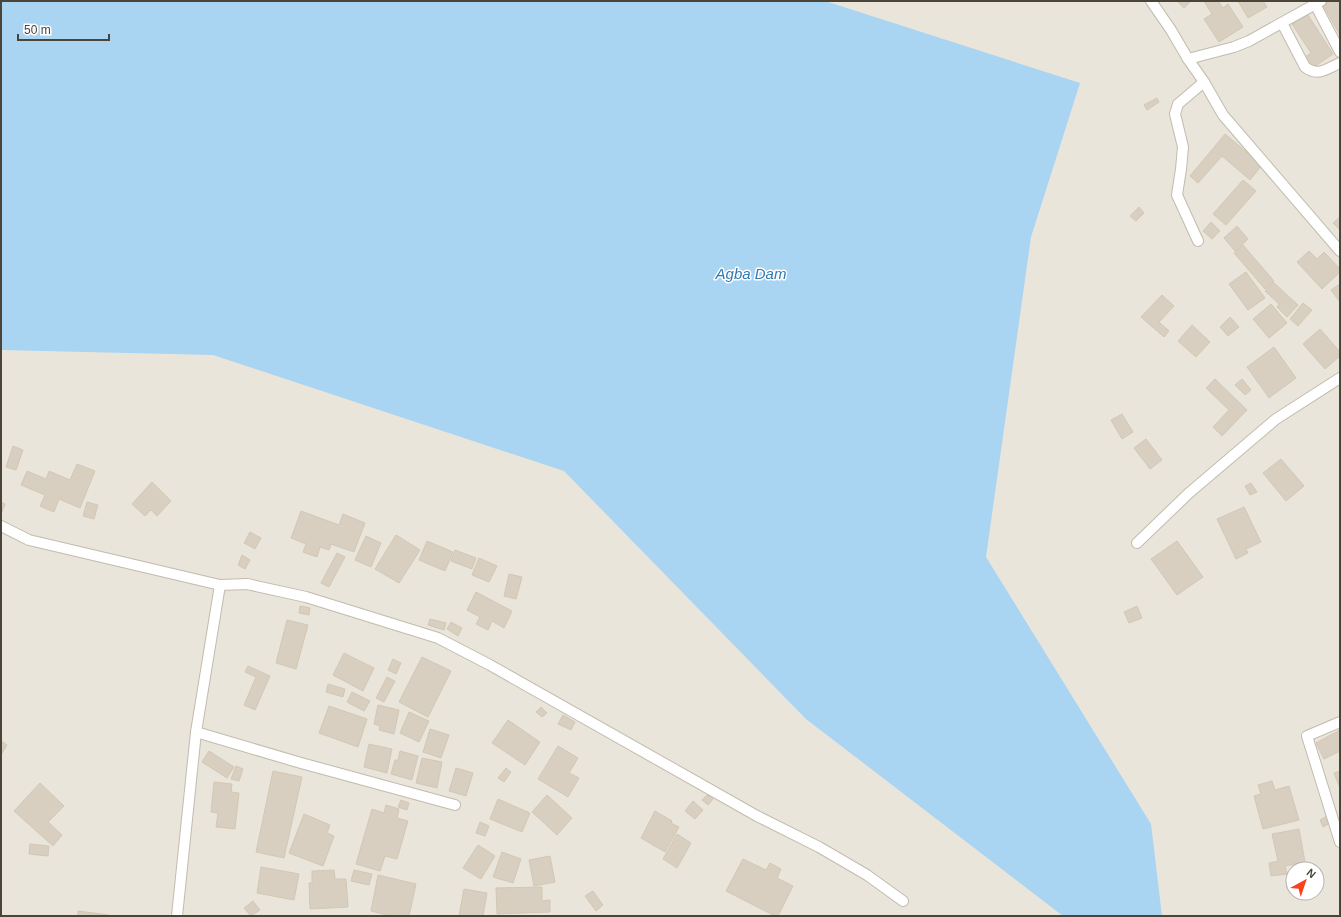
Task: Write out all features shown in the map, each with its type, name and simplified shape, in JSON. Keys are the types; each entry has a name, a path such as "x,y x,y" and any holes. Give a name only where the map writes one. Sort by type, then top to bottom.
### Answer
{"street":[{"path":"1151,1 1172,30 1188,59 1224,115 1340,251"},
{"path":"1188,59 1234,47 1249,41 1318,3 1340,52"},
{"path":"1282,24 1304,67 1310,71 1318,73 1340,63"},
{"path":"1198,241 1177,195 1183,147 1175,114 1178,104 1204,82"},
{"path":"1137,543 1189,493 1276,419 1340,378"},
{"path":"1,526 29,540 220,585 247,584 306,597 438,638 490,665 757,816 819,847 867,875 903,901"},
{"path":"177,916 196,732 220,585"},
{"path":"1340,722 1307,736 1340,842"},
{"path":"196,732 301,763 455,805"}],"shaded area":[{"path":"1,1 1340,1 1340,916 1,916"}],"water":[{"name":"Agba Dam","path":"1,1 825,1 1080,83 1031,237 986,557 1151,824 1162,916 1063,916 806,719 564,471 213,355 1,350"}],"building":[{"path":"1177,1 1191,1 1184,8"},
{"path":"1204,1 1218,1 1223,8 1228,4 1243,27 1219,42 1204,19 1212,14"},
{"path":"1238,1 1263,1 1267,7 1248,18"},
{"path":"1330,1 1340,1 1340,35 1323,5"},
{"path":"1308,15 1333,54 1311,69 1304,58 1311,53 1292,24"},
{"path":"1157,98 1159,102 1147,110 1144,105"},
{"path":"1225,134 1262,165 1250,180 1222,156 1198,183 1190,176"},
{"path":"1243,180 1256,191 1226,225 1213,214"},
{"path":"1139,207 1144,213 1136,221 1130,216"},
{"path":"1340,217 1340,230 1333,223"},
{"path":"1211,222 1220,231 1212,239 1203,231"},
{"path":"1237,226 1248,239 1235,251 1224,238"},
{"path":"1243,245 1274,281 1265,289 1234,253"},
{"path":"1309,251 1317,259 1324,252 1340,269 1340,272 1322,289 1297,262"},
{"path":"1246,272 1265,298 1248,310 1229,284"},
{"path":"1273,282 1298,305 1287,317 1277,307 1279,304 1265,291"},
{"path":"1340,284 1340,302 1331,290"},
{"path":"1162,295 1174,306 1159,322 1169,331 1164,337 1141,317"},
{"path":"1303,303 1312,310 1298,326 1290,319"},
{"path":"1271,304 1287,323 1269,338 1253,319"},
{"path":"1230,317 1239,327 1228,336 1220,327"},
{"path":"1192,325 1210,342 1196,357 1178,341"},
{"path":"1320,329 1340,352 1340,356 1325,369 1303,344"},
{"path":"1274,347 1296,378 1269,398 1247,367"},
{"path":"1215,379 1247,410 1222,436 1213,427 1229,410 1206,388"},
{"path":"1242,379 1251,390 1245,395 1235,385"},
{"path":"1122,414 1133,432 1122,439 1111,420"},
{"path":"1146,439 1162,460 1150,469 1134,448"},
{"path":"13,446 23,450 16,470 6,467"},
{"path":"1281,459 1304,486 1286,501 1263,473"},
{"path":"77,464 95,471 80,508 59,499 54,512 40,506 45,495 21,485 27,471 46,479 49,471 70,480"},
{"path":"152,482 171,501 157,516 151,510 145,516 132,504"},
{"path":"1251,483 1257,492 1250,495 1245,486"},
{"path":"1,502 5,504 2,512 1,511"},
{"path":"87,502 98,505 94,519 83,516"},
{"path":"1244,507 1261,542 1246,549 1248,553 1236,559 1217,519"},
{"path":"301,511 339,525 343,514 365,523 354,552 331,544 329,550 320,547 317,557 303,552 306,544 291,538"},
{"path":"250,532 261,538 255,549 244,543"},
{"path":"396,535 420,550 399,583 375,569"},
{"path":"366,536 381,543 371,567 355,560"},
{"path":"427,541 453,552 445,571 419,560"},
{"path":"1177,541 1203,577 1177,595 1151,559"},
{"path":"455,550 476,558 472,569 451,561"},
{"path":"337,553 345,557 329,587 321,583"},
{"path":"242,555 250,560 245,569 238,565"},
{"path":"479,558 497,566 489,582 472,575"},
{"path":"509,574 522,577 516,599 504,596"},
{"path":"476,592 512,611 504,628 492,621 488,630 476,624 480,617 467,610"},
{"path":"300,606 310,608 309,615 299,613"},
{"path":"1137,606 1142,618 1129,623 1124,612"},
{"path":"430,619 446,623 444,630 428,625"},
{"path":"287,620 308,625 296,669 276,663"},
{"path":"451,622 462,628 458,636 447,629"},
{"path":"344,653 374,668 363,691 333,675"},
{"path":"422,657 451,671 428,717 399,702"},
{"path":"393,659 401,663 396,674 388,670"},
{"path":"248,666 270,676 255,710 244,705 256,677 245,672"},
{"path":"387,677 395,681 384,702 376,698"},
{"path":"328,684 345,689 343,697 326,692"},
{"path":"352,692 370,701 364,711 347,702"},
{"path":"378,705 399,710 394,734 379,730 380,726 374,724"},
{"path":"329,706 367,719 358,747 319,733"},
{"path":"541,707 547,713 542,717 536,712"},
{"path":"409,712 429,721 419,742 400,733"},
{"path":"563,715 575,722 571,730 558,724"},
{"path":"508,720 540,742 525,765 492,743"},
{"path":"430,729 449,735 441,758 423,752"},
{"path":"1340,730 1340,751 1324,759 1316,743"},
{"path":"1,741 7,745 1,755"},
{"path":"369,744 392,749 387,773 364,767"},
{"path":"558,746 578,758 569,773 579,778 568,797 538,779"},
{"path":"209,751 234,767 227,778 202,762"},
{"path":"400,751 418,756 412,780 391,774 395,760 398,760"},
{"path":"422,758 442,762 437,788 416,783"},
{"path":"236,766 243,769 239,781 231,779"},
{"path":"456,768 473,773 466,796 449,791"},
{"path":"506,768 511,772 504,782 498,778"},
{"path":"273,771 302,777 284,858 256,852"},
{"path":"1340,771 1340,788 1334,773"},
{"path":"1272,781 1275,790 1289,786 1299,820 1263,829 1254,796 1261,794 1258,785"},
{"path":"214,782 232,784 231,792 239,793 235,829 216,827 218,813 211,812"},
{"path":"40,783 64,806 48,822 62,835 53,846 14,811"},
{"path":"547,795 572,818 557,835 532,812"},
{"path":"707,795 713,799 708,805 702,800"},
{"path":"498,799 530,813 522,832 490,819"},
{"path":"401,800 409,803 407,810 398,807"},
{"path":"693,801 703,810 695,819 685,811"},
{"path":"386,805 399,809 397,818 408,821 397,859 385,856 380,871 356,864 372,809 384,813"},
{"path":"655,811 679,827 665,852 641,838"},
{"path":"304,814 330,825 327,833 334,836 323,866 289,853"},
{"path":"1327,816 1330,823 1323,827 1320,820"},
{"path":"480,822 489,826 485,836 476,833"},
{"path":"1299,829 1305,861 1285,861 1285,874 1271,876 1269,863 1278,861 1272,834"},
{"path":"677,834 691,843 677,868 663,859"},
{"path":"30,844 49,846 48,856 29,854"},
{"path":"478,845 495,856 481,879 463,868"},
{"path":"502,852 521,859 513,883 493,877"},
{"path":"550,856 555,882 534,886 529,860"},
{"path":"743,859 766,870 770,863 781,869 777,878 793,886 778,916 775,916 726,891"},
{"path":"261,867 299,874 294,900 257,893"},
{"path":"334,870 335,879 346,879 348,907 310,909 309,883 312,883 312,871"},
{"path":"354,870 372,874 369,885 351,881"},
{"path":"378,875 416,884 409,916 391,916 371,911"},
{"path":"542,887 542,901 550,900 550,912 497,914 496,888"},
{"path":"464,889 487,893 483,916 459,916"},
{"path":"593,891 603,905 596,911 585,896"},
{"path":"253,901 260,910 251,916 244,908"},
{"path":"78,911 109,915 109,916 78,916"}]}
